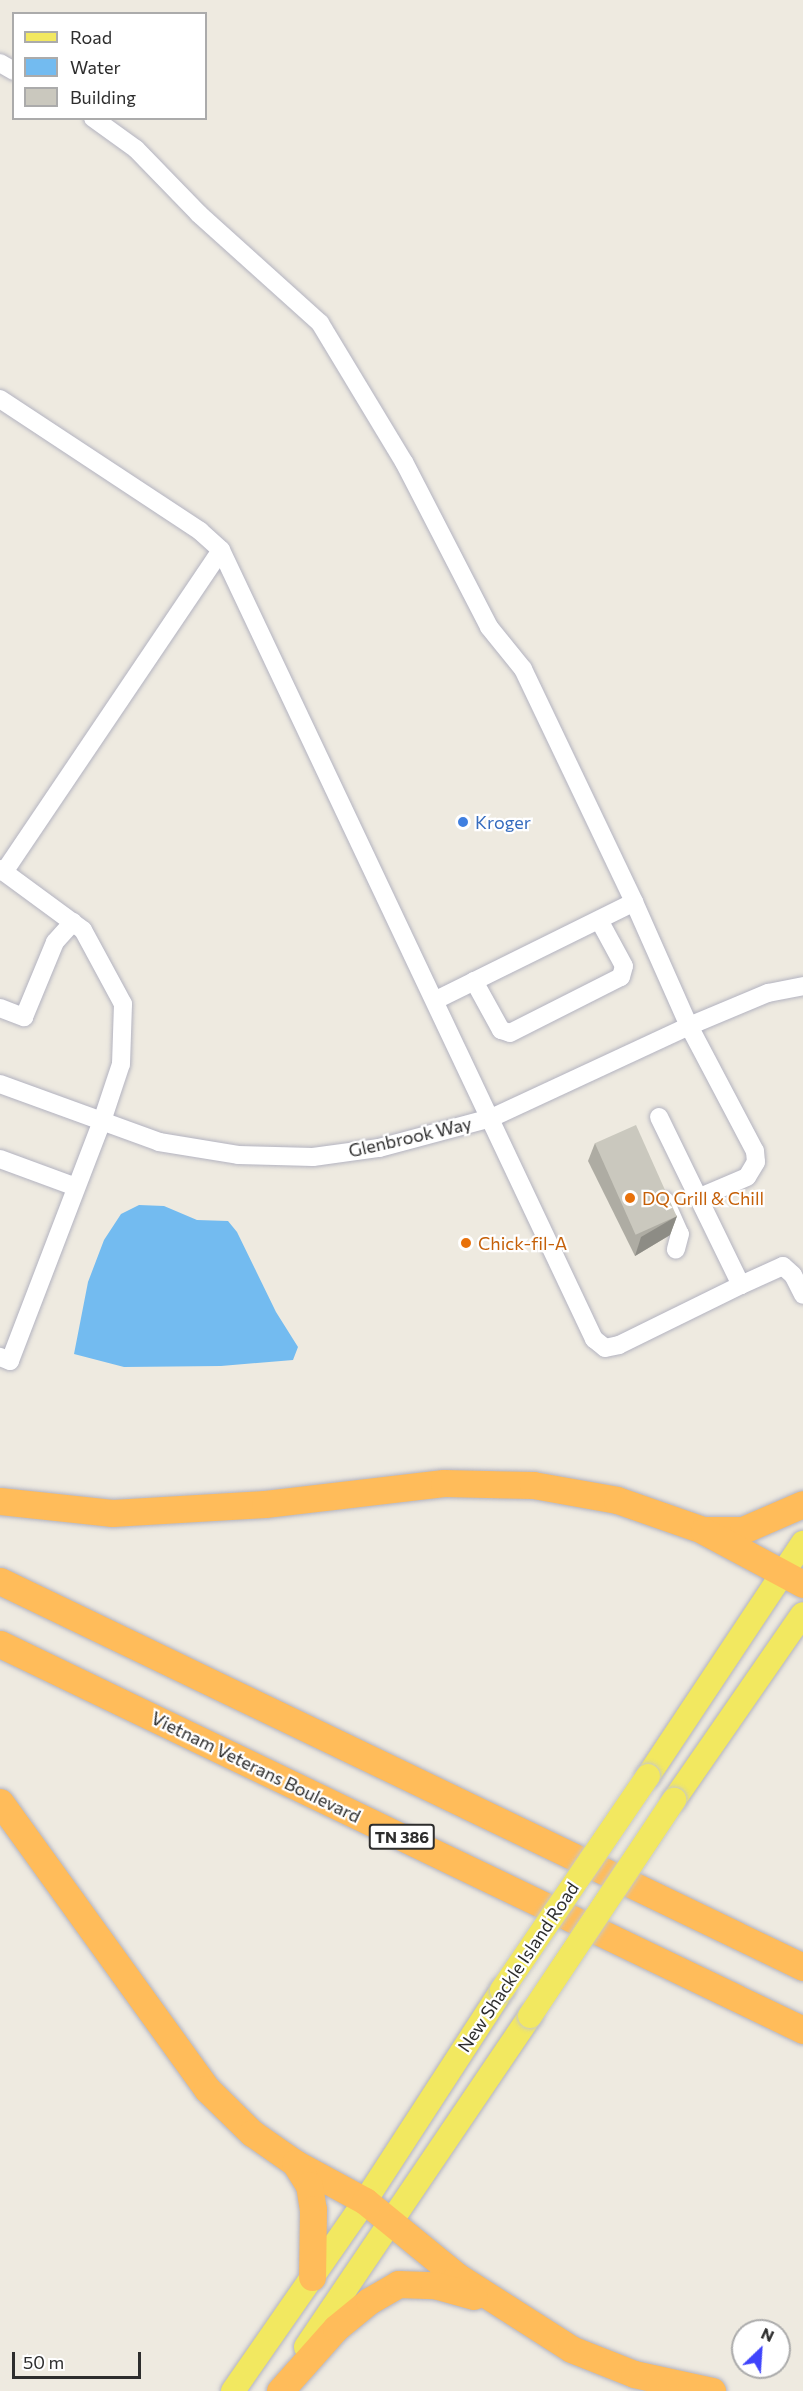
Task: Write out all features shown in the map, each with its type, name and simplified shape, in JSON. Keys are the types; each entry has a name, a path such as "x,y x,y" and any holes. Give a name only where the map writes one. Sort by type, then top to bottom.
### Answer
{"highway":[{"path":"0,1501 112,1513 265,1504 444,1483 532,1485 617,1500 703,1530 793,1578"},
{"path":"703,1530 743,1530 803,1504"},
{"path":"0,1581 803,1967"},
{"name":"Vietnam Veterans Boulevard","path":"0,1644 803,2031"},
{"path":"0,1802 207,2089 252,2133 295,2163 365,2201 457,2276 571,2349 634,2374 712,2391"},
{"path":"295,2163 309,2186 313,2210 312,2277"},
{"path":"278,2391 336,2328 369,2301 398,2284 434,2285 468,2293 537,2327"}],"main road":[{"name":"New Shackle Island Road","path":"233,2391 365,2201 502,1990 648,1776 793,1578 803,1543"},
{"name":"New Shackle Island Road","path":"278,2391 674,1800 803,1614"}],"street":[{"path":"96,120 136,149 199,214 320,323 404,462 489,627 523,669 634,902 689,1026 747,1131 755,1156 747,1177 698,1198"},
{"path":"0,399 200,531 221,550 436,1000 594,1339 605,1348 783,1266 793,1275 803,1295"},
{"path":"0,1357 10,1361 102,1121 121,1064 123,1005 83,930 2,870 221,550"},
{"path":"436,1000 634,902"},
{"path":"474,981 501,1030 510,1033 621,977 624,966 599,920"},
{"path":"0,1008 24,1017 55,942 73,922"},
{"name":"Glenbrook Way","path":"0,1084 159,1142 238,1155 313,1157 379,1148 491,1118 689,1026 768,993 803,986"},
{"path":"659,1117 741,1285"},
{"path":"0,1159 76,1187"},
{"path":"656,1182 680,1234 676,1249"}],"water":[{"path":"139,1205 164,1206 197,1220 228,1221 237,1232 276,1312 298,1347 293,1360 221,1366 124,1367 74,1354 88,1282 104,1240 121,1214"}],"building":[{"name":"DQ Grill & Chill","path":"636,1125 677,1216 636,1235 595,1143"}],"place":[{"name":"Kroger","path":"463,822"},
{"name":"DQ Grill & Chill","path":"630,1198"},
{"name":"Chick-fil-A","path":"466,1243"}]}
